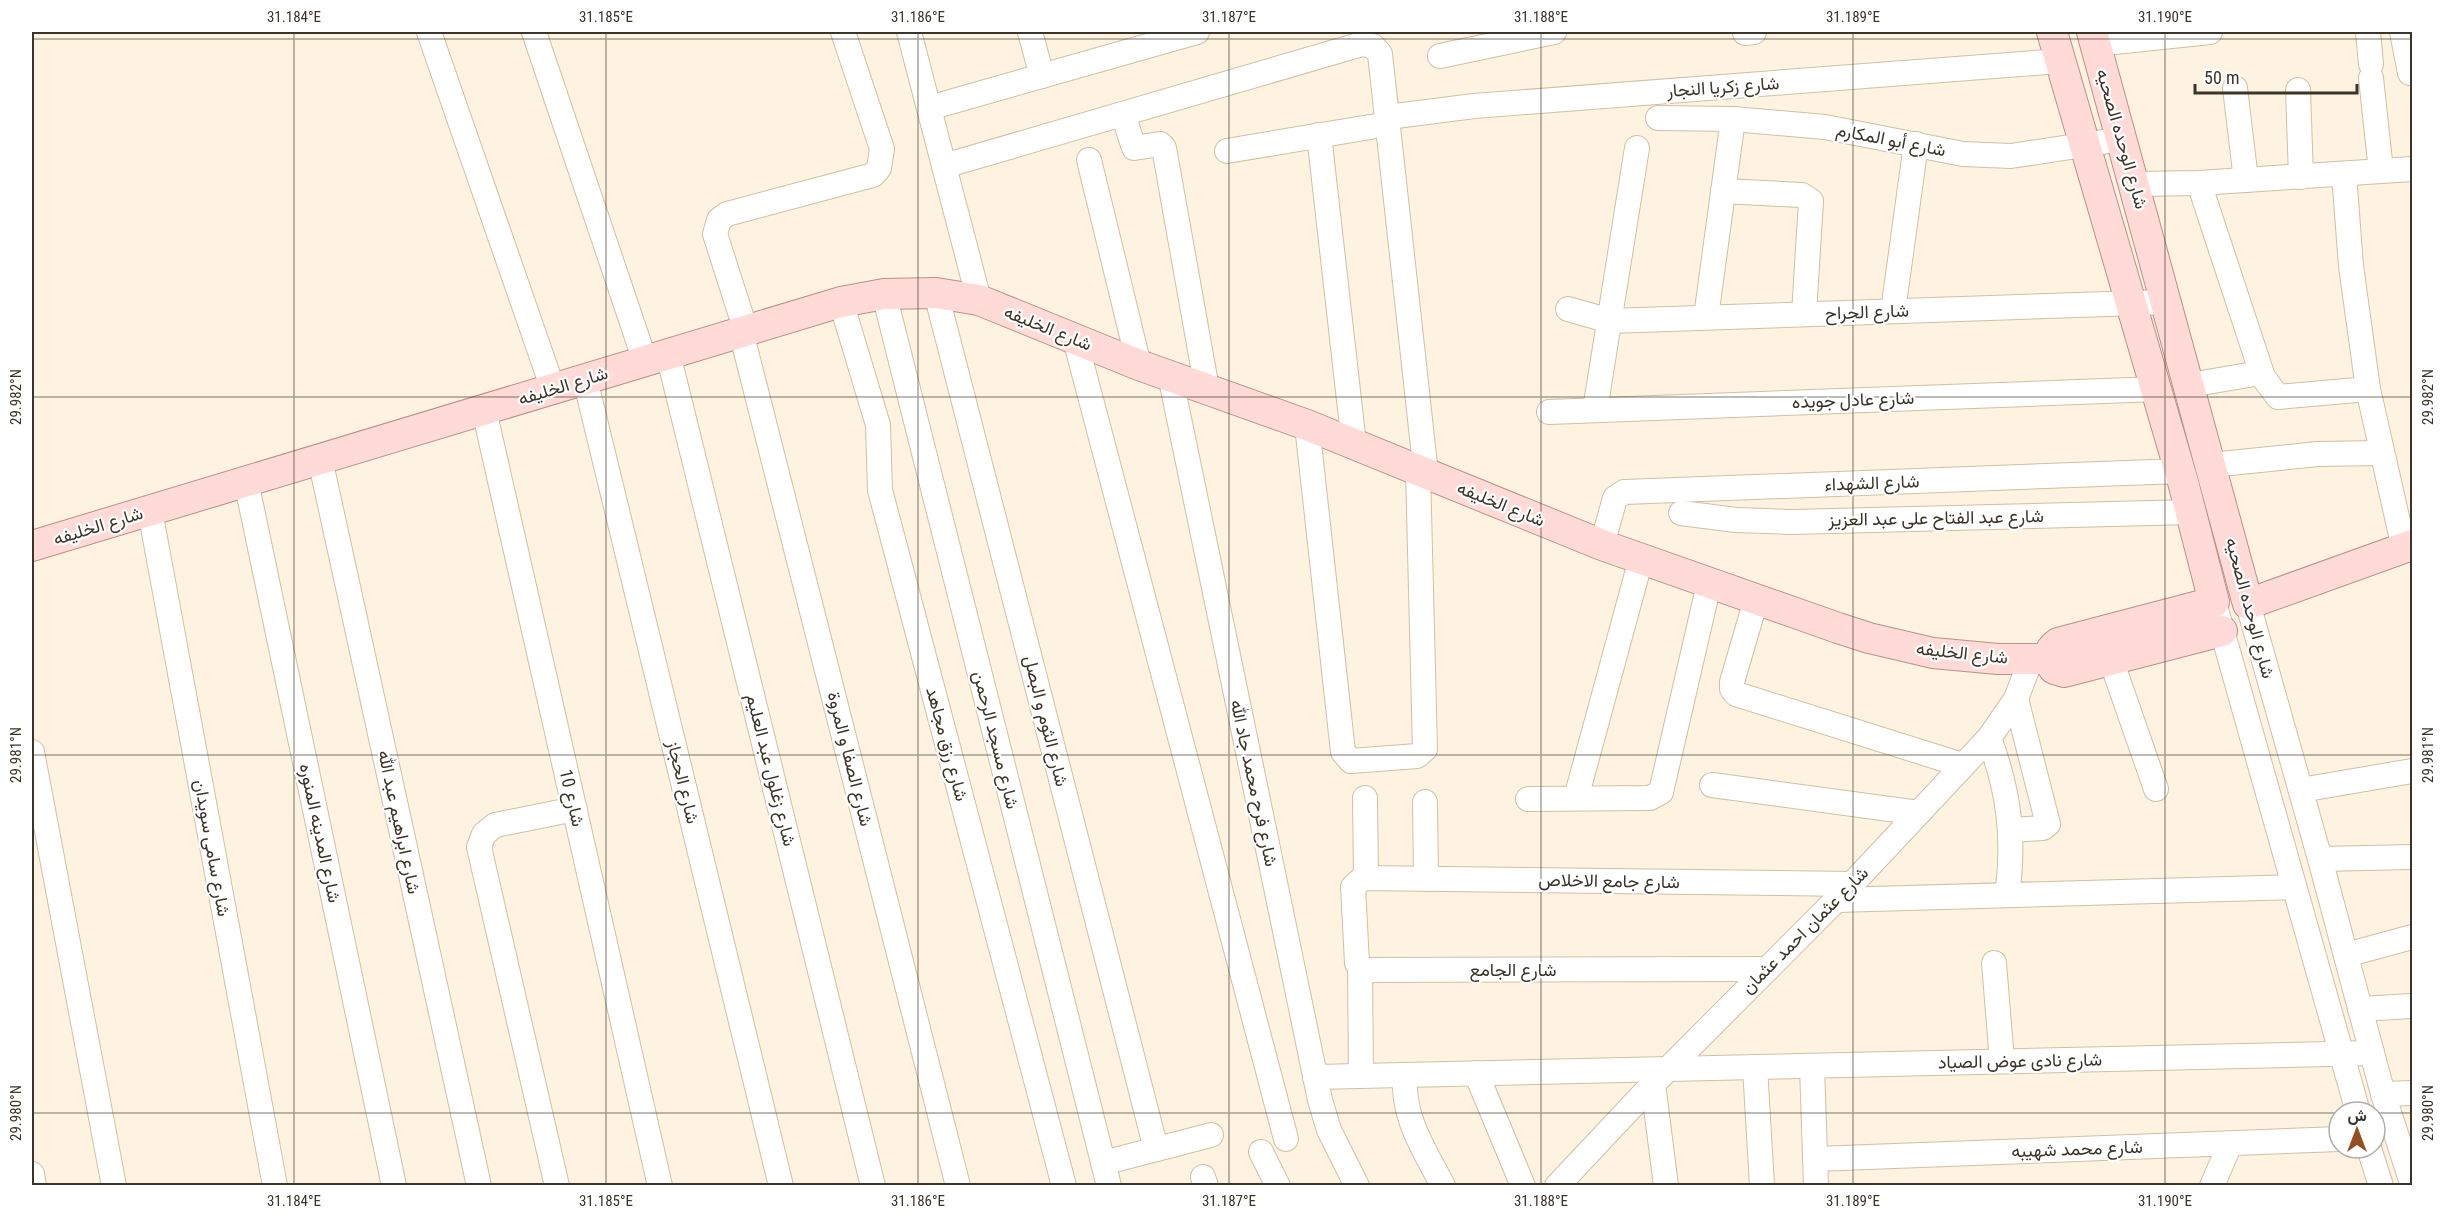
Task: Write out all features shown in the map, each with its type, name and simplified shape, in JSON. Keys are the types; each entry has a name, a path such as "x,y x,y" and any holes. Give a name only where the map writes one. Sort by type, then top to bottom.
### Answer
{"main road":[{"name":"شارع الوحده الصحيه","path":"2052,32 2157,389 2214,602"},
{"name":"شارع الوحده الصحيه","path":"2094,38 2168,302 2248,604"},
{"name":"شارع الخليفه","path":"32,546 841,302 884,294 936,293 979,300 1139,365 1307,425 1602,545 1756,600 1901,646 1965,657 2040,659 2054,669 2064,672 2222,632"},
{"path":"2181,477 2212,470"},
{"path":"2248,604 2408,546"},
{"path":"2040,659 2058,643 2214,602"}],"street":[{"path":"429,32 553,389"},
{"name":"شارع زغلول عبد العليم","path":"534,32 656,358 873,1185"},
{"name":"شارع الصفا و المروة","path":"843,32 882,149 879,168 873,175 727,214 719,220 715,234 744,332 958,1185"},
{"path":"909,32 979,300"},
{"path":"1030,32 1042,76"},
{"path":"929,108 1042,76 1144,39 1197,32"},
{"path":"1440,56 1554,32"},
{"path":"2094,38 2210,32"},
{"path":"2368,32 2381,171"},
{"path":"2402,32 2410,73"},
{"path":"944,166 1362,44 1373,46 1380,54 1422,472 1425,749 1417,756 1355,762 1347,759 1343,752 1307,425"},
{"name":"شارع زكريا النجار","path":"1227,151 1474,106 2060,61"},
{"path":"2235,88 2246,180"},
{"path":"2298,90 2301,177"},
{"path":"1124,114 1134,148 1160,144 1164,148 1207,389"},
{"name":"شارع أبو المكارم","path":"1658,118 1733,119 1825,127 1963,154 2011,156 2122,139"},
{"path":"1706,317 1733,119"},
{"path":"1319,135 1354,444"},
{"path":"1893,311 1916,144"},
{"path":"1595,410 1637,148"},
{"path":"1089,159 1139,365"},
{"path":"2134,183 2199,183 2412,169"},
{"path":"2344,174 2351,266 2368,389 2380,453 2408,546"},
{"path":"2199,183 2262,374 2273,394 2278,397 2368,389"},
{"path":"1723,191 1802,195 1811,201 1804,314"},
{"name":"شارع الثوم و البصل","path":"936,293 1156,1149"},
{"name":"شارع مسجد الرحمن","path":"884,294 1106,1174"},
{"name":"شارع رزق مجاهد","path":"841,302 878,425 880,490 1064,1185"},
{"name":"شارع الجراح","path":"1568,309 1610,321 2168,302"},
{"path":"1075,339 1286,1138"},
{"path":"2190,386 2262,374"},
{"name":"شارع فرح محمد جاد الله","path":"1170,375 1316,1077 1329,1130 1357,1185"},
{"name":"شارع الحجاز","path":"585,379 781,1185"},
{"name":"شارع عادل جويده","path":"1549,412 2157,389"},
{"name":"شارع 10","path":"484,410 660,1185"},
{"path":"2212,470 2318,454 2380,453"},
{"name":"شارع ابراهيم عبد الله","path":"320,459 478,1185"},
{"name":"شارع الشهداء","path":"1602,545 1615,498 1624,492 2181,477"},
{"name":"شارع المدينه المنوره","path":"246,482 394,1185"},
{"name":"شارع سامى سويدان","path":"150,511 274,1185"},
{"name":"شارع عبد الفتاح على عبد العزيز","path":"1682,513 1736,520 1791,522 2191,512"},
{"path":"1576,798 1641,559"},
{"path":"1528,799 1650,798 1658,795 1663,788 1709,584"},
{"path":"1756,600 1732,682 1732,689 1736,694 1962,765"},
{"name":"شارع الوحده الصحيه","path":"2214,602 2355,1100"},
{"name":"شارع الوحده الصحيه","path":"2248,604 2383,1094 2412,1181"},
{"name":"شارع عثمان احمد عثمان","path":"1557,1185 1661,1076 1844,892 1989,738 2040,659"},
{"path":"2111,660 2156,789"},
{"path":"2012,830 2043,828 2048,824 2016,699"},
{"path":"1989,738 2001,771 2012,830 2007,895"},
{"path":"32,752 114,1185"},
{"path":"2301,790 2412,771"},
{"path":"1712,785 1919,813"},
{"path":"1361,1076 1360,968 1357,963 1353,887 1359,879 1366,878 1365,798"},
{"path":"1425,802 1426,879"},
{"path":"557,1185 479,847 484,834 495,825 575,809"},
{"path":"2320,859 2412,857"},
{"name":"شارع جامع الاخلاص","path":"1366,878 2007,895 2294,887"},
{"path":"2346,955 2412,937"},
{"path":"1994,963 2002,1061"},
{"name":"شارع الجامع","path":"1360,968 1767,969"},
{"path":"2360,1009 2412,1006"},
{"name":"شارع نادى عوض الصياد","path":"1316,1077 1476,1073 1661,1076 1755,1067 2372,1053"},
{"path":"1812,1066 1816,1185"},
{"path":"1755,1067 1762,1185"},
{"path":"1476,1073 1523,1185"},
{"path":"1405,1075 1404,1093 1409,1119 1443,1185"},
{"path":"1661,1076 1666,1185"},
{"path":"2383,1094 2412,1093"},
{"path":"1106,1174 1156,1149 1211,1135"},
{"name":"شارع محمد شهيبه","path":"1815,1159 2327,1140"},
{"path":"2212,1185 2230,1143"},
{"path":"1261,1152 1278,1185"},
{"path":"2372,1160 2381,1185"},
{"path":"32,1174 34,1185"}]}
